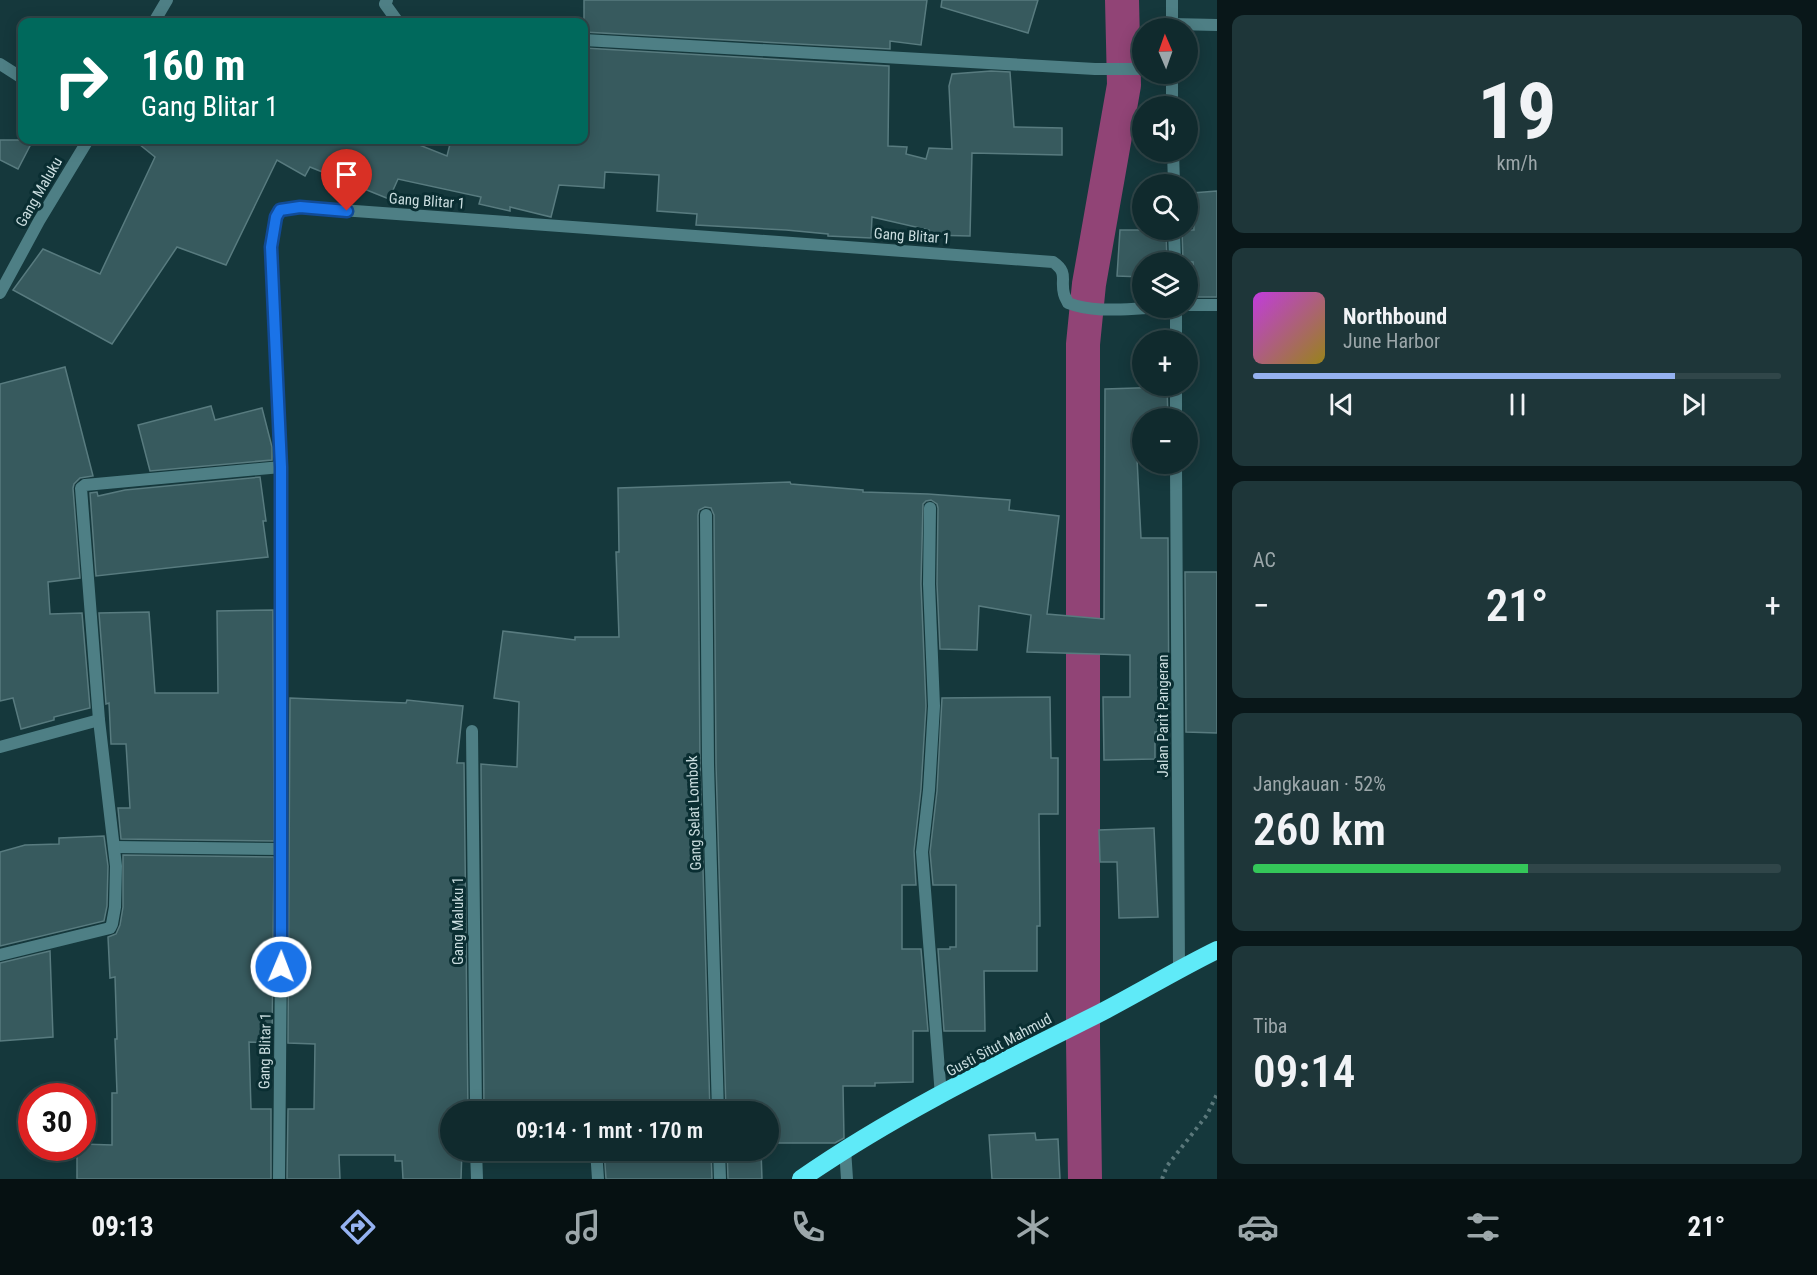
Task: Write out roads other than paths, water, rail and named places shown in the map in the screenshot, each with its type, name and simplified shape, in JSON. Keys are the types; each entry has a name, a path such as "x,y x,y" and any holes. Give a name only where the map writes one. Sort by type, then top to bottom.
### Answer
{"highway":[{"name":"Gusti Situt Mahmud","path":"801,1179 845,1149 941,1096 1142,992 1179,969 1217,950"}],"street":[{"path":"156,18 167,0"},
{"path":"387,0 384,4 395,18"},
{"path":"1172,0 1172,18"},
{"path":"1198,25 1217,25"},
{"path":"588,40 1095,69 1132,69"},
{"path":"0,64 18,75"},
{"name":"Gang Maluku","path":"0,293 39,221 86,144"},
{"name":"Gang Blitar 1","path":"279,1179 282,849 281,467 271,247 276,217 280,210 300,207 1053,262 1060,267 1064,276 1064,294 1068,303 1077,307 1132,309"},
{"path":"1198,305 1217,305"},
{"path":"0,955 110,928 115,907 116,866 99,720 81,488 85,485 281,467"},
{"name":"Jalan Parit Pangeran","path":"1176,474 1179,969"},
{"path":"930,508 929,584 934,706 929,790 922,852 941,1096"},
{"name":"Gang Selat Lombok","path":"706,514 708,764 718,1101"},
{"path":"0,747 99,720"},
{"name":"Gang Maluku 1","path":"472,731 476,1101"},
{"path":"114,848 282,849"},
{"path":"845,1149 847,1179"},
{"path":"476,1161 477,1179"},
{"path":"597,1161 598,1179"},
{"path":"719,1161 720,1179"}],"waterway":[{"path":"1085,1179 1083,344 1089,284 1124,85 1122,0"}]}
